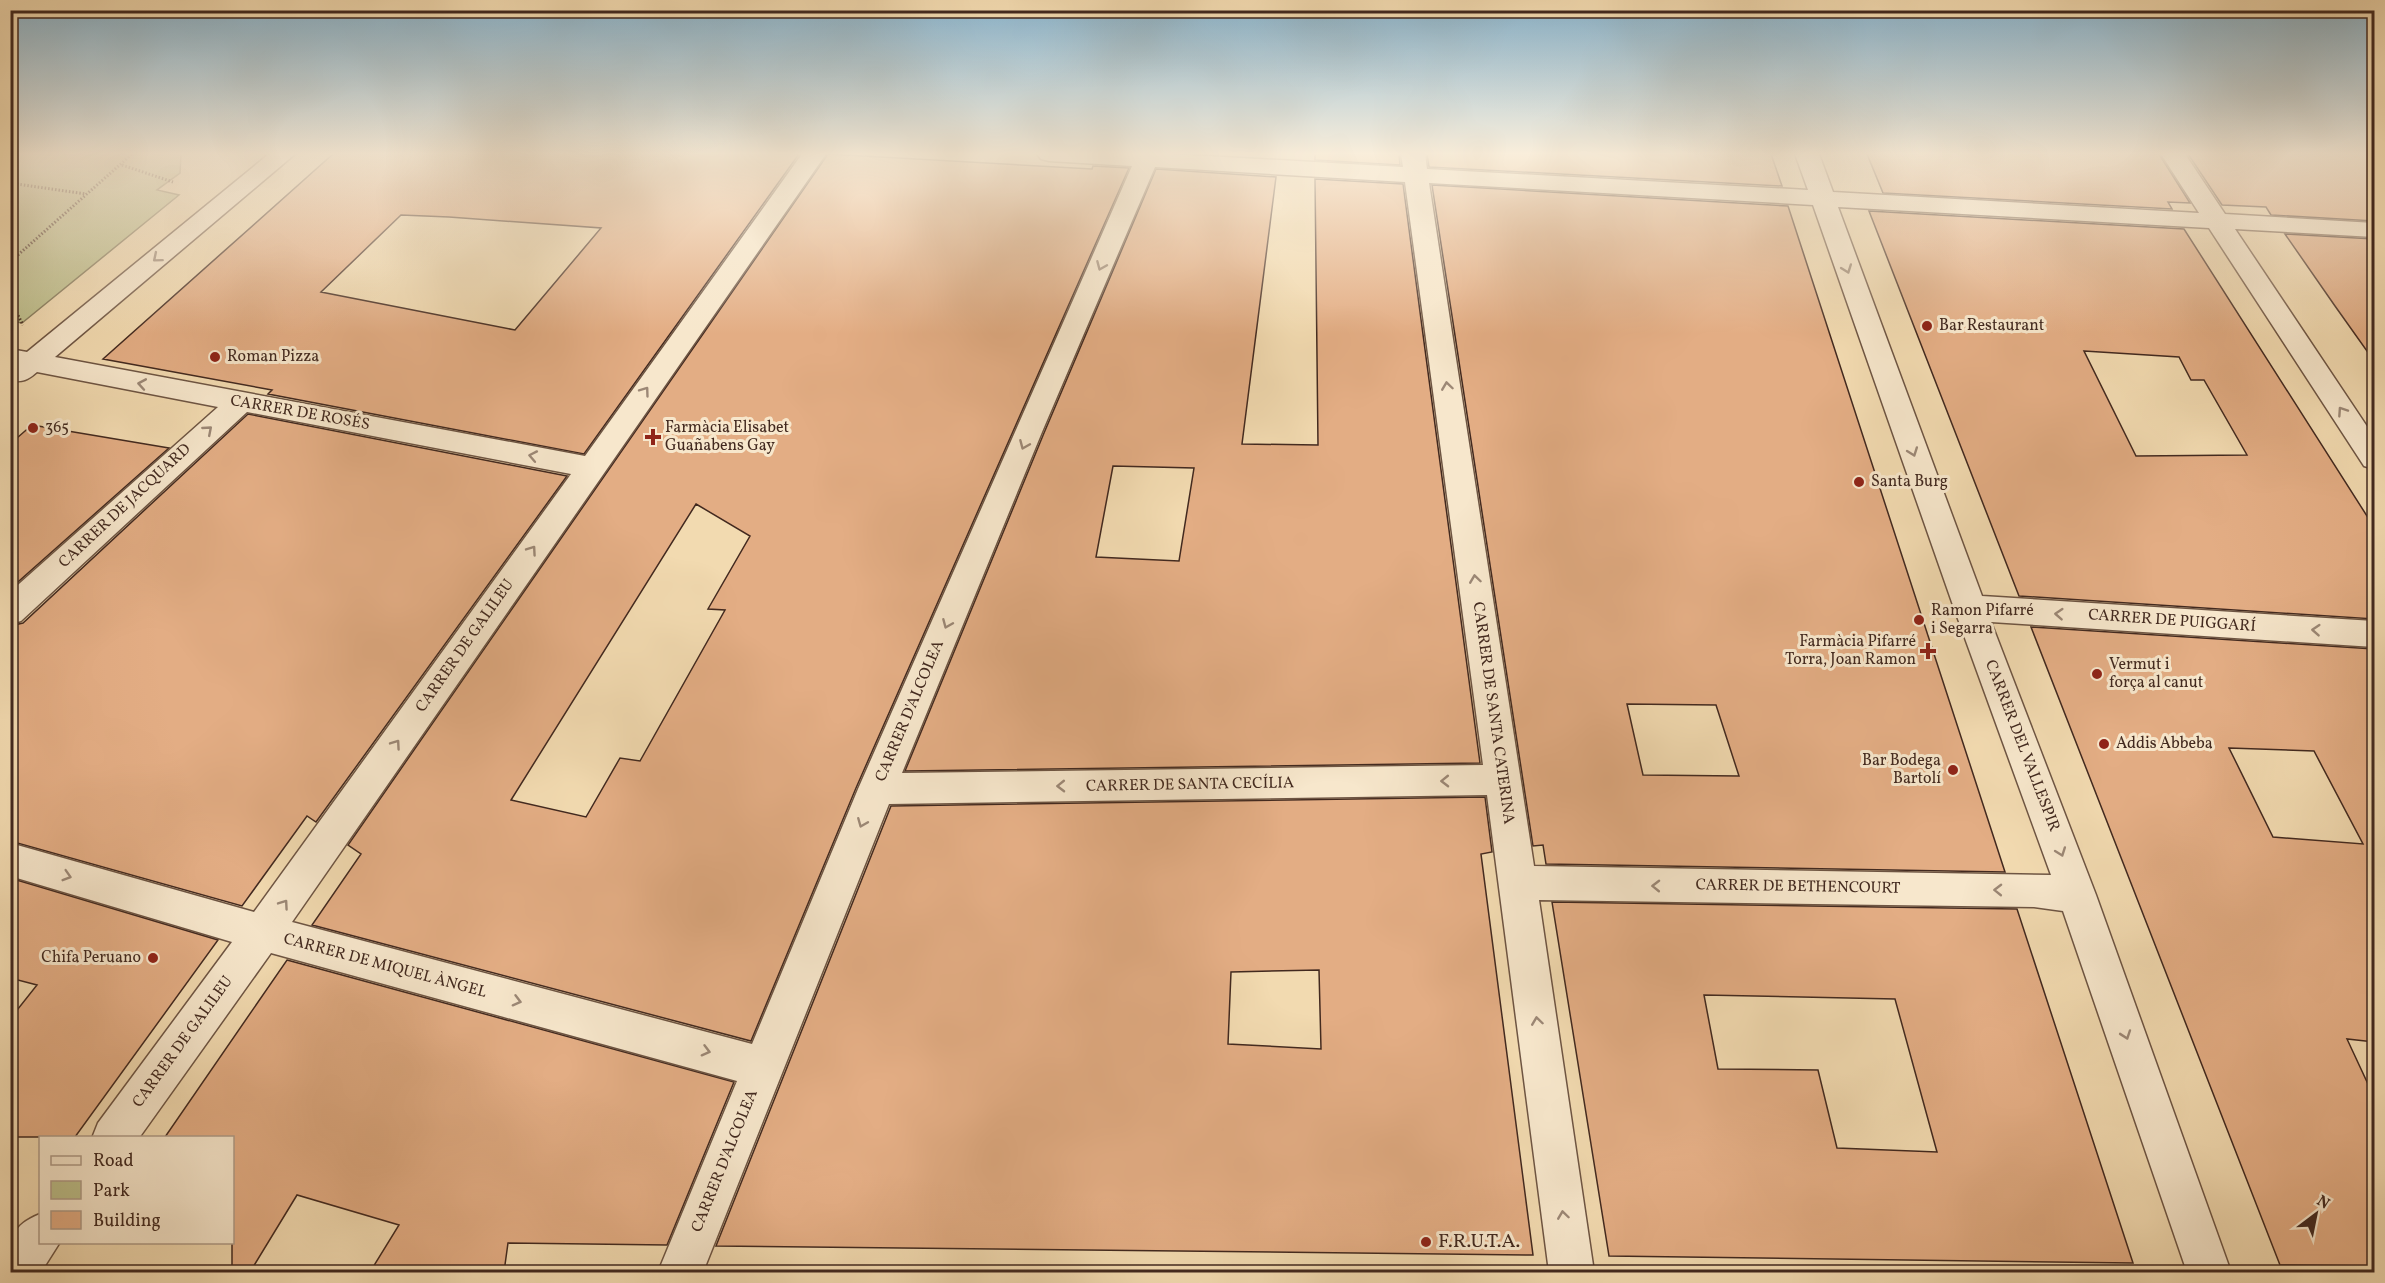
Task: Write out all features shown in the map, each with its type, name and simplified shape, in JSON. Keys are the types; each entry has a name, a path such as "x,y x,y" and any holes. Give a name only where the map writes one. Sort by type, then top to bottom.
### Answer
{"street":[{"path":"10,380 21,360 207,214"},
{"name":"CARRER DE GALILEU","path":"114,1136 263,933 590,467 771,214"},
{"name":"CARRER D'ALCOLEA","path":"681,1272 876,789 1124,214"},
{"name":"CARRER DE SANTA CATERINA","path":"1422,214 1571,1272"},
{"name":"CARRER DEL VALLESPIR","path":"1827,214 2077,895 2209,1272"},
{"path":"2089,214 2374,230"},
{"path":"2213,214 2374,459"},
{"name":"CARRER DE ROSÉS","path":"21,360 590,467"},
{"name":"CARRER DE JACQUARD","path":"10,612 241,402"},
{"name":"CARRER DE PUIGGARÍ","path":"1970,608 2374,634"},
{"name":"CARRER DE SANTA CECÍLIA","path":"876,789 1503,780"},
{"name":"CARRER DE MIQUEL ÀNGEL","path":"10,859 263,933 762,1067"},
{"name":"CARRER DE BETHENCOURT","path":"1518,884 2034,890 2077,895"},
{"path":"14,1272 39,1237"}],"path":[{"path":"10,262 64,214"},
{"path":"10,300 26,334"}],"green space":[{"path":"10,214 156,214 22,323 11,321"}],"building":[{"path":"266,214 756,214 584,454 268,394 272,390 103,359","holes":["401,215 601,228 515,330 321,292"]},
{"path":"786,214 1109,214 856,788 751,1041 312,925 361,854 348,845","holes":["696,504 750,536 708,609 725,610 640,761 620,758 586,817 511,800"]},
{"path":"1137,214 1271,214 1242,444 1318,445 1315,214 1407,214 1480,763 905,771","holes":["1113,466 1194,468 1179,561 1096,557"]},
{"path":"1436,214 1791,214 2005,872 1546,864 1543,845 1533,846","holes":["1627,704 1716,705 1739,776 1643,775"]},
{"path":"1870,214 1919,214 2184,229 2374,527 2374,619 2019,596","holes":["2084,351 2179,357 2191,380 2204,380 2247,455 2136,456"]},
{"path":"2374,214 2374,221 2271,215"},
{"path":"2285,234 2374,239 2374,361 2335,306"},
{"path":"248,414 567,476 316,822 307,816 242,906 10,841 10,626 23,623"},
{"path":"32,425 169,448 10,589 10,444"},
{"path":"2031,627 2374,649 2374,1042 2347,1039 2374,1097 2374,1266 2280,1265","holes":["2229,748 2314,751 2363,844 2273,837"]},
{"path":"1485,797 1492,852 1481,854 1533,1255 716,1246 891,806","holes":["1319,970 1321,1049 1228,1044 1231,972"]},
{"path":"10,878 218,940 76,1136 10,1137 10,1019 37,985 10,978"},
{"path":"1552,902 2017,909 2133,1263 1609,1256","holes":["1704,995 1895,999 1937,1152 1837,1148 1818,1070 1718,1069"]},
{"path":"287,960 734,1082 667,1245 508,1243 504,1272 370,1272 399,1225 297,1195 250,1272 232,1272 234,1136 166,1136"}],"place":[{"name":"Bar Restaurant","path":"1927,326"},
{"name":"Roman Pizza","path":"215,357"},
{"name":"365","path":"33,428"},
{"name":"Farmàcia Elisabet Guañabens Gay","path":"653,437"},
{"name":"Santa Burg","path":"1859,482"},
{"name":"Ramon Pifarré i Segarra","path":"1919,620"},
{"name":"Farmàcia Pifarré Torra, Joan Ramon","path":"1928,651"},
{"name":"Vermut i força al canut","path":"2097,674"},
{"name":"Addis Abbeba","path":"2104,744"},
{"name":"Bar Bodega Bartolí","path":"1953,770"},
{"name":"Chifa Peruano","path":"153,958"},
{"name":"F.R.U.T.A.","path":"1426,1242"}]}
